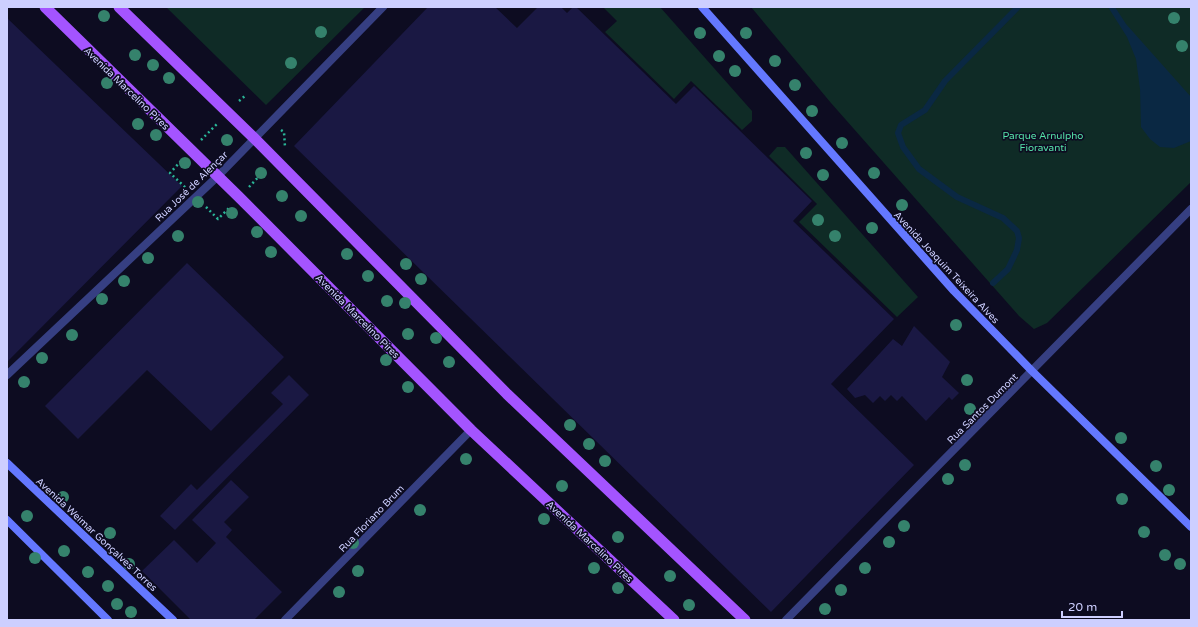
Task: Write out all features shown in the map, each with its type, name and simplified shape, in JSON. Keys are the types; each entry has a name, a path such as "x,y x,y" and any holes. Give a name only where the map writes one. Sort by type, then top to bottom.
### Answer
{"main road":[{"name":"Avenida Marcelino Pires","path":"45,7 218,176 471,430 674,620"},
{"path":"119,7 254,138 507,394 745,620"},
{"name":"Avenida Joaquim Teixeira Alves","path":"702,7 954,291 1032,371 1191,527"},
{"name":"Avenida Weimar Gonçalves Torres","path":"7,463 173,620"},
{"path":"7,520 108,620"}],"street":[{"name":"Rua José de Alençar","path":"7,375 218,176 383,7"},
{"name":"Rua Santos Dumont","path":"786,620 1191,209"},
{"name":"Rua Floriano Brum","path":"285,620 471,430"}],"green space":[{"path":"166,7 365,7 266,105"},
{"path":"603,7 660,7 752,111 752,121 742,130 691,81 674,99 605,32 617,21"},
{"name":"Parque Arnulpho Fioravanti","path":"751,7 1191,7 1191,182 1047,323 1034,329 1019,316 831,103"},
{"path":"777,147 785,147 918,297 897,317 799,222 817,204 769,156"}],"water":[{"path":"1108,7 1115,7 1126,24 1191,97 1191,141 1174,148 1160,147 1150,139 1141,127 1140,89 1136,59 1127,37"}],"building":[{"path":"428,7 495,7 517,28 538,7 561,7 567,13 573,7 576,7 676,104 694,86 812,201 793,221 894,319 831,384 914,465 771,612 294,146"},
{"path":"7,18 182,186 7,362"},
{"path":"187,263 284,357 211,431 147,370 78,439 45,406"},
{"path":"914,326 950,362 942,377 959,393 952,400 949,397 926,421 902,396 897,401 891,395 885,401 880,396 873,403 865,395 855,398 847,389 893,339 902,346"},
{"path":"289,375 309,395 175,530 160,516 191,484 197,490 283,404 271,393"},
{"path":"231,480 249,497 224,522 232,530 226,537 282,592 254,620 191,620 142,571 174,540 197,563 216,543 192,520"}],"waterway":[{"path":"993,283 1008,269 1017,250 1019,238 1017,231 1003,218 957,197 919,169 903,147 898,133 901,125 925,110 945,81 1018,7"}]}
